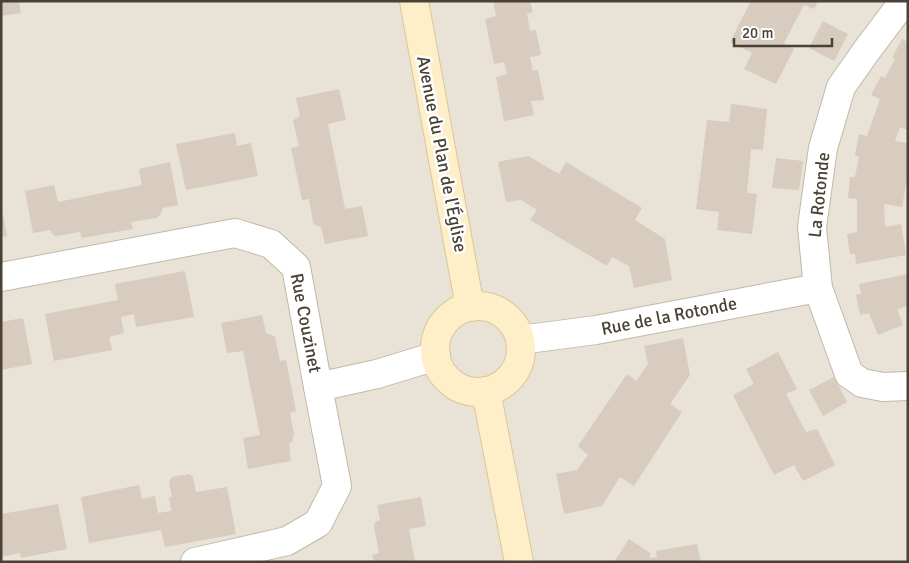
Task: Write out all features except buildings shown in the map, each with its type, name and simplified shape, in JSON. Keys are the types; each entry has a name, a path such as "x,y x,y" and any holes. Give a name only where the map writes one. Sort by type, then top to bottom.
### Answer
{"street":[{"name":"Avenue du Plan de l'Église","path":"414,1 470,307"},
{"name":"La Rotonde","path":"904,1 841,88 823,148 812,227 818,288 849,374 862,383 883,387 908,386"},
{"name":"Rue Couzinet","path":"1,277 235,233 270,244 296,267 318,387 376,374 436,356"},
{"name":"Rue de la Rotonde","path":"520,340 596,330 818,288"},
{"path":"470,307 496,310 507,318 515,328 520,340 521,354 509,378 498,386 486,391 472,392 459,388 448,380 440,368 436,356 435,342 443,324 458,311 470,307"},
{"path":"195,562 287,541 318,523 337,486 318,387"},
{"path":"486,391 518,562"}],"shaded area":[{"path":"1,1 908,1 908,562 1,562"}]}
